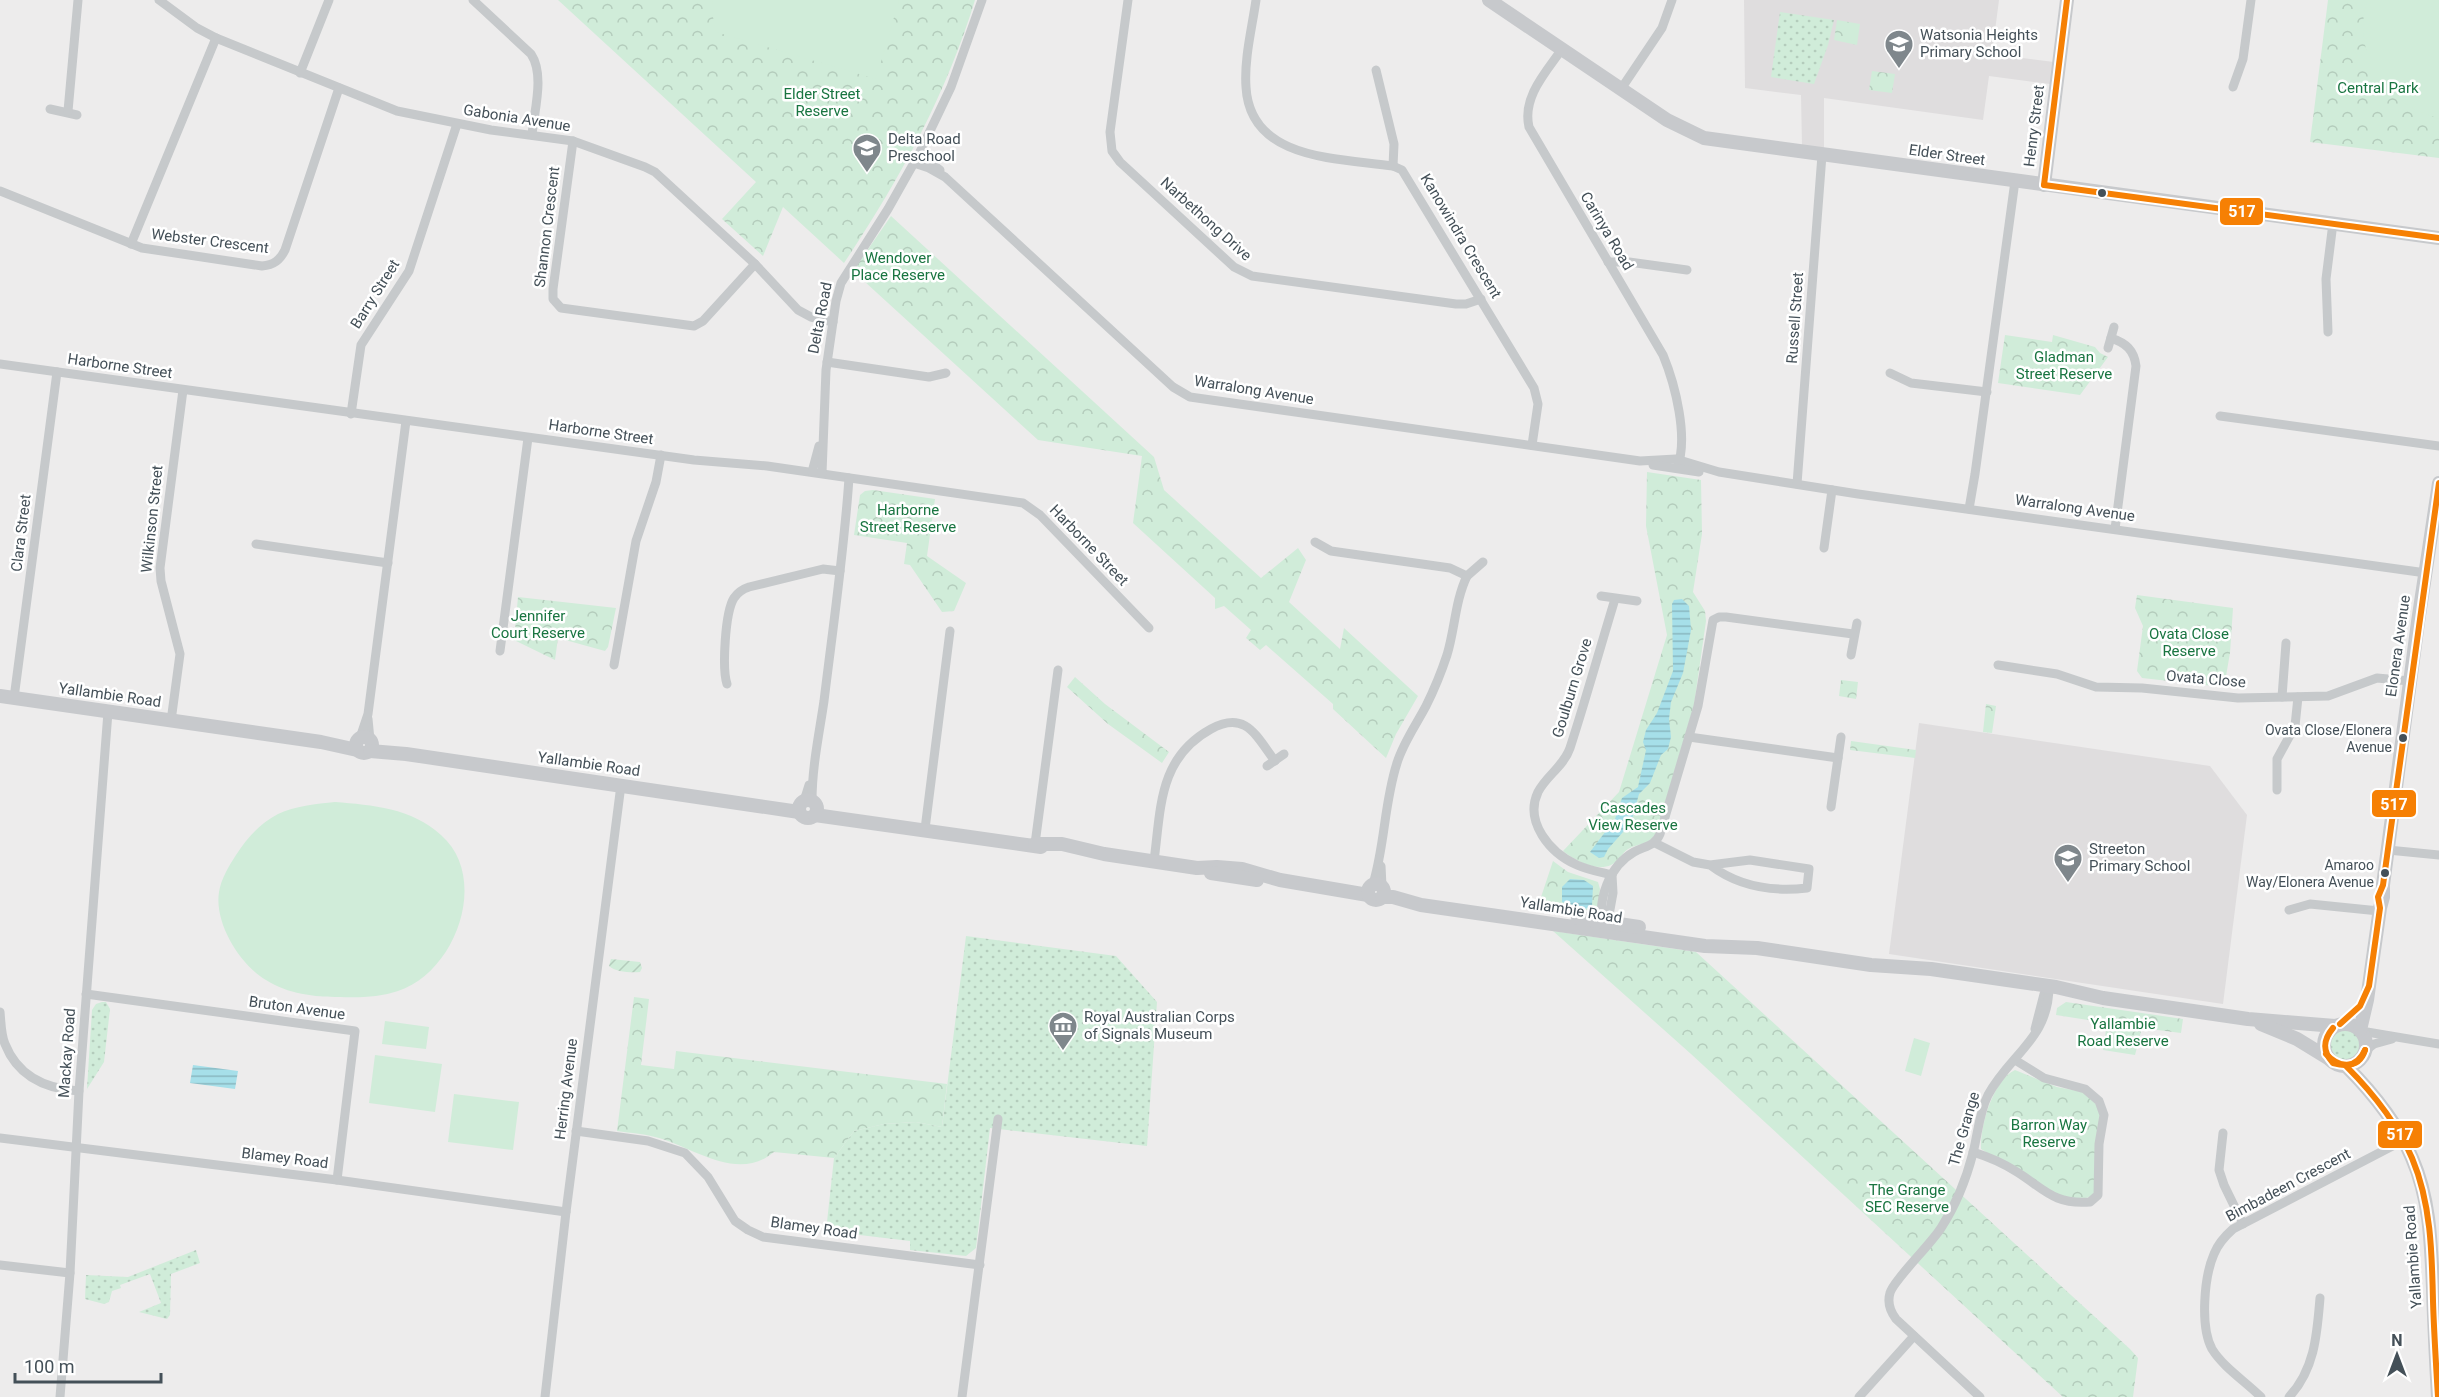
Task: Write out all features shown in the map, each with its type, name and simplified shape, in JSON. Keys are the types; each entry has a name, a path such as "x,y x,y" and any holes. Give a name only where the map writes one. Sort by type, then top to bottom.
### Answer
{"street":[{"path":"50,109 72,113 78,0"},
{"name":"Gabonia Avenue","path":"159,0 197,28 216,38 397,111 457,124 573,141 655,172 755,264 804,314 833,322"},
{"path":"300,73 329,0"},
{"path":"473,0 531,54 536,63 538,75 532,135"},
{"name":"Delta Road","path":"817,473 825,423 827,362 838,291 846,273 884,215 919,153 951,87 982,0"},
{"name":"Narbethong Drive","path":"1128,0 1110,132 1112,151 1120,162 1234,267 1252,276 1456,304 1466,304 1481,299"},
{"path":"1256,0 1246,86 1252,113 1263,130 1280,144 1297,151 1393,166 1394,144 1376,70"},
{"name":"Elder Street","path":"1489,0 1667,120 1696,135 1722,141 1822,155 2439,238"},
{"path":"1621,89 1662,28 1672,0"},
{"name":"Henry Street","path":"2044,184 2067,0"},
{"path":"2233,87 2243,59 2251,0"},
{"path":"131,244 216,38"},
{"name":"Carinya Road","path":"1562,49 1530,97 1527,120 1532,134 1656,342 1668,367 1677,396 1680,435 1678,462"},
{"name":"Webster Crescent","path":"0,191 131,244 154,250 262,266 277,261 285,250 339,88"},
{"name":"Barry Street","path":"351,414 361,345 409,271 457,124"},
{"name":"Shannon Crescent","path":"573,141 553,289 553,299 561,308 694,326 704,321 755,264"},
{"name":"Warralong Avenue","path":"919,153 936,166 945,177 1184,395 1640,461 1656,466 1678,462 1701,472 1719,472 1971,510 2426,573"},
{"name":"Russell Street","path":"1797,484 1822,155"},
{"name":"Warralong Avenue","path":"914,163 945,177"},
{"name":"Kanowindra Crescent","path":"1393,166 1406,174 1536,394 1538,411 1532,446"},
{"path":"1971,510 2015,180"},
{"path":"2328,332 2326,279 2333,223"},
{"path":"1608,262 1629,262 1687,270"},
{"path":"2108,348 2114,327"},
{"path":"2111,338 2127,346 2135,357 2136,366 2115,529"},
{"path":"827,362 929,377 946,373"},
{"name":"Harborne Street","path":"0,364 351,414 661,456 817,473 1016,502 1029,506 1149,628"},
{"name":"Clara Street","path":"14,698 57,372"},
{"path":"1890,373 1911,383 1987,392"},
{"name":"Wilkinson Street","path":"171,721 179,648 161,581 160,568 183,390"},
{"path":"2220,416 2439,446"},
{"path":"364,743 406,421"},
{"path":"500,651 528,438"},
{"path":"614,665 636,541 657,482 661,456"},
{"path":"808,806 853,478"},
{"name":"Elonera Avenue","path":"2361,1030 2379,910 2384,893 2383,885 2410,681 2439,483"},
{"path":"1824,548 1832,490"},
{"path":"1315,542 1331,551 1450,567 1467,576"},
{"path":"256,544 388,563"},
{"path":"1376,889 1397,763 1442,668 1452,637 1459,597 1467,576 1484,562"},
{"path":"727,684 724,676 724,658 730,608 736,595 749,587 816,571 840,571"},
{"path":"1601,596 1637,601"},
{"name":"Goulburn Grove","path":"1612,875 1574,864 1559,853 1539,831 1534,812 1538,793 1568,752 1615,598"},
{"path":"1605,925 1604,891 1612,875 1629,856 1655,843 1660,834 1700,698 1711,624 1715,618 1726,617 1854,634"},
{"path":"1851,655 1857,623"},
{"path":"925,829 950,631"},
{"path":"2282,697 2286,643"},
{"name":"Ovata Close","path":"1998,665 2057,674 2103,688 2142,688 2238,698 2338,694 2377,678 2410,681"},
{"path":"1035,844 1058,670"},
{"name":"Yallambie Road","path":"0,696 321,742 364,743 406,754 768,806 808,806 851,818 1035,844 1079,855 1104,854 1154,861 1245,879 1376,889 1605,925 1706,937 1757,948 1871,965 1916,967 2048,992 2248,1019 2338,1025"},
{"path":"2277,790 2277,759 2294,731 2298,697"},
{"name":"Mackay Road","path":"60,1397 70,1273 79,1091 108,712"},
{"path":"1154,861 1166,782 1175,760 1196,739 1227,722 1238,722 1253,731 1271,763 1284,754"},
{"path":"1689,737 1838,758"},
{"path":"1831,807 1841,737"},
{"name":"Herring Avenue","path":"545,1397 576,1131 621,785"},
{"path":"1655,843 1693,862 1710,865 1750,860 1809,869 1807,888 1780,890 1754,886 1721,873 1710,865"},
{"path":"2388,850 2439,855"},
{"path":"2289,910 2310,904 2379,910"},
{"name":"Elonera Avenue","path":"2338,1025 2360,1006 2369,986"},
{"name":"The Grange","path":"1980,1397 1892,1313 1889,1301 1891,1289 1926,1249 1948,1217 1966,1178 1987,1098 1999,1078 2044,1020 2048,992"},
{"name":"Bruton Avenue","path":"86,994 355,1031 337,1180"},
{"path":"0,1012 5,1044 19,1067 36,1082 58,1090 79,1091"},
{"name":"Yallambie Road","path":"2248,1019 2297,1039 2328,1058"},
{"path":"2398,1038 2382,1041 2346,1066 2339,1065 2328,1058 2324,1047 2324,1040 2330,1029 2338,1025 2350,1024 2361,1030 2439,1044"},
{"path":"2361,1030 2366,1044 2363,1055"},
{"name":"Yallambie Road","path":"2363,1055 2372,1092"},
{"path":"1973,1152 2009,1167 2040,1190 2060,1199 2090,1202 2098,1195 2099,1144 2104,1115 2099,1101 2085,1089 2044,1077 2014,1060"},
{"name":"Yallambie Road","path":"2346,1066 2372,1092 2404,1140 2420,1176 2427,1208 2436,1290 2438,1397"},
{"path":"962,1397 998,1119"},
{"name":"Blamey Road","path":"576,1131 648,1141 685,1153 708,1177 735,1221 763,1237 980,1265"},
{"path":"2223,1133 2219,1170 2243,1224"},
{"name":"Blamey Road","path":"0,1138 337,1180 566,1212"},
{"name":"Bimbadeen Crescent","path":"2261,1397 2214,1352 2207,1337 2204,1322 2213,1256 2225,1237 2243,1224 2404,1140"},
{"path":"0,1265 70,1273"},
{"path":"2289,1397 2299,1386 2310,1364 2316,1341 2320,1298"},
{"path":"1859,1397 1914,1336"}],"shaded area":[{"name":"Watsonia Heights Primary School","path":"1744,0 1999,0 1992,54 2054,62 2050,84 1989,76 1983,120 1824,98 1824,149 1802,146 1801,95 1745,88"},
{"name":"Streeton Primary School","path":"1919,723 2210,766 2247,815 2223,1004 1889,954"}],"green space":[{"name":"Elder Street Reserve","path":"558,0 975,0 950,70 919,136 884,201 844,263 783,207 763,256 722,219 756,182"},
{"path":"713,0 899,0 876,79 716,32 712,12"},
{"name":"Central Park","path":"2328,0 2439,0 2439,158 2310,142"},
{"path":"2368,0 2439,0 2439,119 2401,101 2381,81 2364,42 2364,14"},
{"path":"1780,12 1834,20 1814,84 1771,77"},
{"path":"1837,20 1860,24 1857,45 1834,40"},
{"path":"1872,71 1895,74 1892,93 1869,90"},
{"name":"Wendover Place Reserve","path":"891,216 1154,457 1164,490 1261,578 1298,548 1306,560 1289,602 1340,649 1344,628 1418,696 1396,734 1386,758 1333,709 1333,704 1266,645 1260,650 1246,638 1251,630 1224,606 1215,609 1215,598 1133,523 1142,456 1038,440 853,271"},
{"name":"Gladman Street Reserve","path":"2005,335 2052,342 2053,335 2095,347 2108,357 2080,395 1998,383"},
{"name":"Cascades View Reserve","path":"1647,472 1701,480 1702,534 1693,592 1705,611 1706,621 1694,705 1656,834 1647,842 1628,849 1613,864 1599,867 1579,861 1563,851 1619,792 1667,635 1646,526"},
{"name":"Harborne Street Reserve","path":"873,490 935,499 927,556 966,583 954,611 942,612 910,565 904,564 907,543 854,535 860,495 865,491"},
{"name":"Ovata Close Reserve","path":"2137,595 2233,608 2226,676 2217,674 2214,686 2142,678 2137,671 2143,626 2135,608"},
{"name":"Jennifer Court Reserve","path":"518,597 616,608 608,647 605,651 558,638 555,660 514,640"},
{"path":"1075,677 1105,704 1169,752 1162,763 1108,724 1067,687"},
{"path":"1841,680 1858,682 1856,699 1839,696"},
{"path":"1986,704 1996,706 1992,733 1983,732"},
{"path":"1851,741 1916,750 1915,758 1850,750"},
{"path":"335,802 404,813 430,826 456,853 463,875 464,898 460,922 450,945 436,965 419,981 398,991 377,996 330,997 283,989 266,980 247,964 238,954 225,930 219,904 220,887 223,877 249,837 265,822 285,811"},
{"path":"1553,861 1568,872 1598,882 1600,889 1598,907 1593,911 1539,903"},
{"name":"The Grange SEC Reserve","path":"1553,931 1696,952 2130,1349 2138,1358 2133,1397 2063,1397 1691,1054"},
{"path":"966,936 1116,956 1157,1002 1147,1146 990,1128 976,1248 966,1256 910,1250 910,1241 826,1231 834,1158 854,1131 884,1124 916,1122 942,1127"},
{"path":"611,959 640,962 642,968 640,972 619,971 609,966"},
{"path":"634,997 649,999 641,1065 674,1069 676,1051 947,1084 942,1127 916,1122 884,1124 854,1131 834,1158 774,1152 760,1160 746,1164 732,1164 654,1137 617,1131"},
{"path":"106,1002 110,1009 104,1062 87,1089 92,1010 96,1004"},
{"name":"Yallambie Road Reserve","path":"2066,1002 2183,1019 2181,1033 2142,1028 2135,1055 2103,1050 2107,1023 2056,1015 2057,1008"},
{"path":"385,1021 429,1027 426,1049 382,1044"},
{"path":"2345,1028 2356,1033 2361,1044 2356,1055 2345,1060 2334,1055 2329,1044 2334,1033"},
{"path":"1914,1038 1930,1043 1921,1076 1905,1071"},
{"path":"375,1055 442,1064 435,1112 369,1103"},
{"name":"Barron Way Reserve","path":"2015,1070 2057,1087 2083,1092 2096,1104 2100,1114 2095,1191 2091,1197 2079,1199 2057,1195 1981,1149 1983,1128 1994,1093 2007,1075"},
{"path":"454,1094 519,1102 513,1150 448,1142"},
{"path":"196,1250 200,1263 171,1274 170,1315 167,1319 139,1312 161,1303 150,1274 120,1285 121,1288 112,1291 109,1302 104,1304 85,1299 86,1275 128,1277"}],"water":[{"path":"1682,599 1689,606 1691,630 1683,673 1671,702 1669,719 1671,737 1668,749 1661,755 1650,783 1639,794 1631,823 1608,849 1604,857 1599,858 1590,852 1615,819 1622,798 1638,787 1646,750 1643,742 1646,730 1657,713 1673,671 1672,604 1674,600"},
{"path":"1570,879 1584,880 1593,886 1592,906 1585,909 1562,902 1562,887"},
{"path":"193,1065 238,1071 235,1089 190,1083"}],"transit line":[{"name":"517","path":"2044,185 2067,0"},
{"name":"517","path":"2044,185 2439,238"},
{"name":"517","path":"2340,1024 2360,1006 2369,986 2380,908 2378,897 2383,885 2439,483"},
{"name":"517","path":"2333,1028 2327,1037 2325,1046 2333,1063 2343,1065 2356,1063 2365,1050"},
{"name":"517","path":"2326,1054 2336,1062 2347,1065 2357,1061 2365,1050"},
{"name":"517","path":"2346,1066 2366,1087 2392,1121 2406,1145 2418,1175 2427,1210 2431,1247 2438,1397"}],"place":[{"name":"Watsonia Heights Primary School","path":"1899,70"},
{"name":"Delta Road Preschool","path":"867,174"},
{"name":"Ovata Close/Elonera Avenue","path":"2403,738"},
{"name":"Amaroo Way/Elonera Avenue","path":"2385,873"},
{"name":"Streeton Primary School","path":"2068,884"},
{"name":"Royal Australian Corps of Signals Museum","path":"1063,1052"}]}
